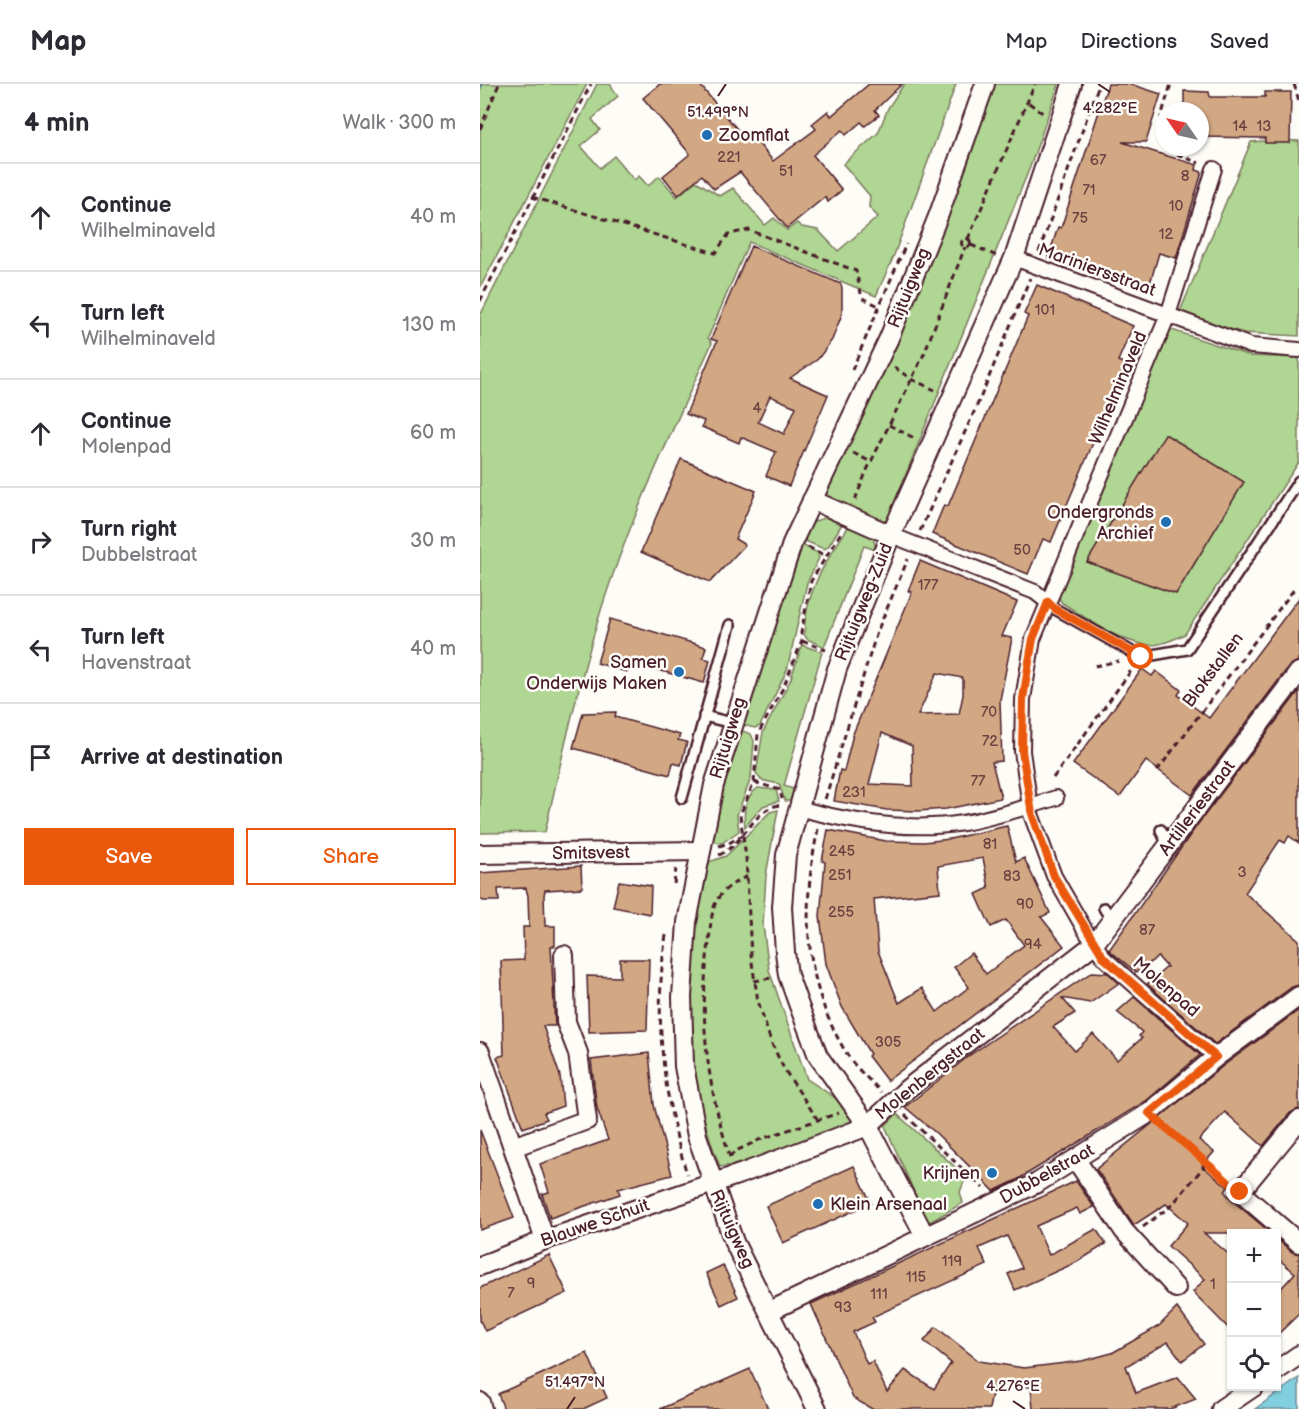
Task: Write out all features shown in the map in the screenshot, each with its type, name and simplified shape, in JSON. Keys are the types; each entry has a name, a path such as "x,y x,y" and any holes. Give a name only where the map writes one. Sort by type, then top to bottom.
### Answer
{"street":[{"name":"Rijtuigweg","path":"817,1409 735,1242 697,1136 684,1066 682,997 687,922 714,785 732,723 793,541 880,357 939,214 985,84"},
{"name":"Rijtuigweg-Zuid","path":"925,1236 868,1126 818,1056 788,975 782,906 791,806 842,656 891,535 933,447 1013,260 1072,84"},
{"name":"Wilhelminaveld","path":"1094,944 1054,876 1030,806 1022,751 1023,699 1033,639 1168,315 1214,169"},
{"name":"Mariniersstraat","path":"1013,260 1168,315"},
{"path":"1168,315 1251,346 1299,350"},
{"path":"812,500 914,545 1035,591 1048,602"},
{"name":"Artilleriestraat","path":"1094,944 1108,915 1137,876 1152,869 1299,672"},
{"path":"791,806 821,814 897,826 962,823 1056,798"},
{"name":"Smitsvest","path":"480,854 701,851"},
{"name":"Molenpad","path":"1094,944 1104,958 1216,1057"},
{"name":"Molenbergstraat","path":"712,1183 868,1126 892,1103 1094,944"},
{"path":"513,1148 587,1120 578,1053 566,1023 564,955"},
{"name":"Dubbelstraat","path":"770,1311 998,1202 1076,1160 1149,1113 1216,1057 1299,996"},
{"path":"480,1052 545,1240"},
{"path":"1299,1120 1240,1192 1299,1243"},
{"path":"1076,1160 1130,1237 1176,1288"},
{"name":"Blauwe Schuit","path":"480,1266 545,1240 712,1183"},
{"path":"1281,1368 1299,1355"},
{"path":"1221,1409 1248,1391"},
{"path":"480,1402 482,1409"}],"lane":[{"path":"1048,602 1055,609 1141,657 1187,649 1299,481"},
{"path":"682,798 730,625"},
{"path":"705,716 732,723"},
{"path":"1161,830 1169,847"}],"path":[{"path":"480,129 499,84"},
{"path":"480,301 591,84"},
{"path":"970,245 968,238 1035,84"},
{"path":"998,1202 892,1103 847,1056 822,1004 808,949 808,873 821,814 851,710 878,632 914,545 979,401 1034,266 1099,84"},
{"path":"1166,102 1171,84"},
{"path":"1294,84 1299,101"},
{"path":"1182,156 1214,169"},
{"path":"532,197 715,254 729,234 749,230 856,271 862,298 879,306"},
{"path":"968,238 962,241 962,245 966,248 970,245 1013,260"},
{"path":"880,357 911,379 954,398"},
{"path":"889,425 933,447"},
{"name":"Blokstallen","path":"1157,771 1295,588"},
{"path":"802,641 842,656"},
{"path":"1053,778 1141,657"},
{"path":"754,782 780,790 791,806"},
{"path":"701,851 726,853 741,840 764,811 775,805 791,806"},
{"path":"701,851 724,845 743,835"},
{"path":"730,1157 715,1109 705,1054 703,1008 715,903 724,892 748,876"},
{"path":"712,1183 734,1152 796,1125 836,1115 851,1102"},
{"path":"1149,1113 1240,1192"},
{"path":"1130,1237 1172,1205 1206,1164"}],"green space":[{"path":"480,84 587,84 480,288"},
{"path":"597,84 610,84 618,96 592,119 600,130 581,146 600,168 614,156 634,180 639,176 648,186 659,176 677,197 696,181 720,196 733,188 765,225 774,218 787,230 797,223 802,227 818,230 838,251 878,217 869,207 870,196 843,164 878,133 888,108 904,84 956,84 893,258 876,296 749,242 708,338 712,343 653,473 613,573 578,691 545,832 480,833 480,316"},
{"path":"991,84 1059,84 1030,167 885,526 825,495 872,389"},
{"path":"1299,141 1299,336 1244,333 1179,314 1251,142"},
{"path":"1169,329 1250,356 1299,358 1299,462 1185,634 1159,644 1147,645 1122,638 1096,624 1062,603 1057,595"},
{"path":"827,518 842,524 828,547 824,549 803,540 812,524"},
{"path":"849,526 873,536 876,550 864,546 824,647 807,639 804,634 808,604 818,577"},
{"path":"800,544 818,553 819,558 807,583 787,670 760,726 755,728 738,724"},
{"path":"802,645 822,652 784,786 796,790 791,801 785,801 779,784 761,780 756,773 763,732 790,681"},
{"path":"737,729 751,734 754,741 751,778 737,815 739,831 722,843 713,842 712,839"},
{"path":"758,788 776,790 779,801 763,806 745,827 746,805 750,796"},
{"path":"778,810 766,875 763,925 769,970 807,1079 852,1109 857,1122 740,1164 720,1167 703,1116 693,1064 688,1011 692,934 706,863 726,856 770,812"},
{"path":"897,1114 966,1177 960,1192 963,1203 928,1223 885,1126"}],"water":[{"path":"1299,1378 1299,1409 1255,1409 1281,1391"}],"building":[{"path":"660,84 699,84 743,136 749,132 773,161 816,129 812,124 828,111 831,116 869,84 902,84 875,110 879,115 865,126 861,122 846,135 842,130 813,155 842,190 828,202 825,197 787,228 740,172 714,189 702,175 678,195 663,176 690,154 643,98"},
{"path":"1108,84 1130,84 1161,94 1158,102 1155,102 1155,113 1146,142 1122,142 1155,152 1155,156 1168,156 1197,165 1196,170 1202,172 1176,258 1159,253 1148,290 1048,258 1058,227 1061,228"},
{"path":"1184,91 1209,92 1210,97 1265,97 1265,92 1291,92 1290,143 1265,143 1265,138 1209,137 1209,102 1184,102"},
{"path":"751,246 841,284 842,314 832,340 818,359 790,378 828,395 789,486 766,476 776,452 741,437 739,443 702,427 704,421 686,414 717,341 711,339","holes":["770,396 796,407 784,434 758,422"]},
{"path":"1037,285 1133,326 1118,361 1126,364 1088,455 1051,542 1043,539 1028,574 932,534 944,505 948,506 1028,316 1024,314"},
{"name":"Ondergronds Archief","path":"1165,434 1244,482 1176,594 1087,562"},
{"path":"681,459 756,491 735,539 745,545 710,582 641,552"},
{"path":"920,561 1017,602 1002,636 1012,638 1000,700 1002,761 992,762 1001,798 946,809 918,811 887,810 834,801 840,770 844,771 853,734 912,592 908,591","holes":["937,673 963,678 963,695 959,714 918,715","882,733 912,746 913,786 869,784"]},
{"path":"1299,598 1299,661 1290,665 1192,795 1146,761 1120,797 1073,764 1142,669 1152,676 1156,671 1181,690 1178,695 1209,718"},
{"path":"610,619 706,647 703,658 710,660 704,683 640,665 638,670 629,667 627,672 597,663"},
{"path":"1299,691 1299,843 1289,836 1285,843 1280,840 1245,893 1299,940 1299,985 1292,987 1215,1044 1147,984 1167,967 1158,957 1136,972 1109,950 1198,824"},
{"path":"616,712 615,717 680,735 678,740 687,742 681,765 673,763 670,775 573,748 583,713"},
{"path":"1007,826 1016,862 1024,858 1050,913 1041,917 1064,946 887,1081 868,1056 870,1054 842,1007 826,964 820,916 825,862 822,861 828,830 886,841 924,842 950,839","holes":["983,858 989,888 976,894 991,927 1006,920 1024,945 986,974 971,953 954,967 969,987 937,1012 922,988 899,1003 878,951 874,899 940,892 938,866"]},
{"path":"581,866 582,888 545,890 544,895 545,926 555,926 555,946 551,946 555,1026 543,1026 560,1076 563,1106 544,1113 547,1119 523,1128 497,1057 504,1055 501,961 524,960 523,927 529,927 528,896 526,888 498,889 499,901 483,901 480,898 480,873"},
{"path":"619,881 651,886 650,914 613,907"},
{"path":"620,959 649,959 647,1030 589,1032 587,976 620,977"},
{"path":"1092,972 1108,973 1119,983 1090,1003 1062,998 1075,1013 1053,1027 1075,1051 1093,1034 1117,1060 1142,1038 1139,1036 1142,1032 1117,1012 1134,997 1200,1055 1146,1101 1017,1180 994,1191 937,1134 905,1107 970,1055"},
{"path":"1299,1010 1299,1109 1290,1113 1263,1146 1225,1112 1199,1140 1214,1152 1202,1166 1228,1187 1225,1192 1233,1201 1266,1229 1227,1229 1227,1233 1204,1233 1227,1253 1227,1327 1193,1292 1205,1279 1168,1246 1188,1223 1166,1204 1134,1225 1096,1169 1223,1066"},
{"path":"649,1053 654,1105 672,1175 618,1189 620,1194 550,1218 542,1194 549,1192 540,1164 608,1140 597,1108 591,1060"},
{"path":"480,1130 514,1218 480,1230"},
{"name":"Klein Arsenaal","path":"854,1166 871,1203 783,1243 766,1206"},
{"path":"1076,1181 1094,1207 1080,1214 1077,1208 1036,1226 1049,1255 1096,1229 1106,1244 1077,1262 1015,1290 1008,1274 1022,1268 1007,1236 979,1248 987,1265 872,1317 875,1322 853,1332 867,1364 873,1361 887,1392 905,1370 934,1389 951,1363 924,1341 936,1327 979,1361 1024,1368 1082,1361 1112,1353 1159,1326 1177,1308 1204,1344 1182,1361 1168,1342 1126,1366 1136,1393 1178,1377 1196,1399 1170,1409 1033,1409 1031,1387 994,1384 989,1409 872,1409 853,1398 811,1304"},
{"path":"1281,1242 1292,1252 1299,1254 1299,1314 1281,1331 1281,1288 1295,1273 1281,1261"},
{"path":"549,1255 567,1293 485,1331 480,1320 480,1288"},
{"path":"723,1265 738,1297 721,1305 706,1273"},
{"path":"587,1353 607,1398 583,1409 504,1409 498,1394"},
{"path":"750,1369 768,1409 660,1409"}],"place":[{"name":"Zoomflat","path":"707,135"},
{"name":"Ondergronds Archief","path":"1166,522"},
{"name":"Samen Onderwijs Maken","path":"679,672"},
{"name":"Krijnen","path":"992,1173"},
{"name":"Klein Arsenaal","path":"818,1204"}],"route":[{"path":"1141,657 1055,609 1048,602 1033,639 1023,699 1022,751 1028,797 1054,876 1084,930 1104,958 1200,1040 1216,1057 1149,1113 1240,1192"}]}
